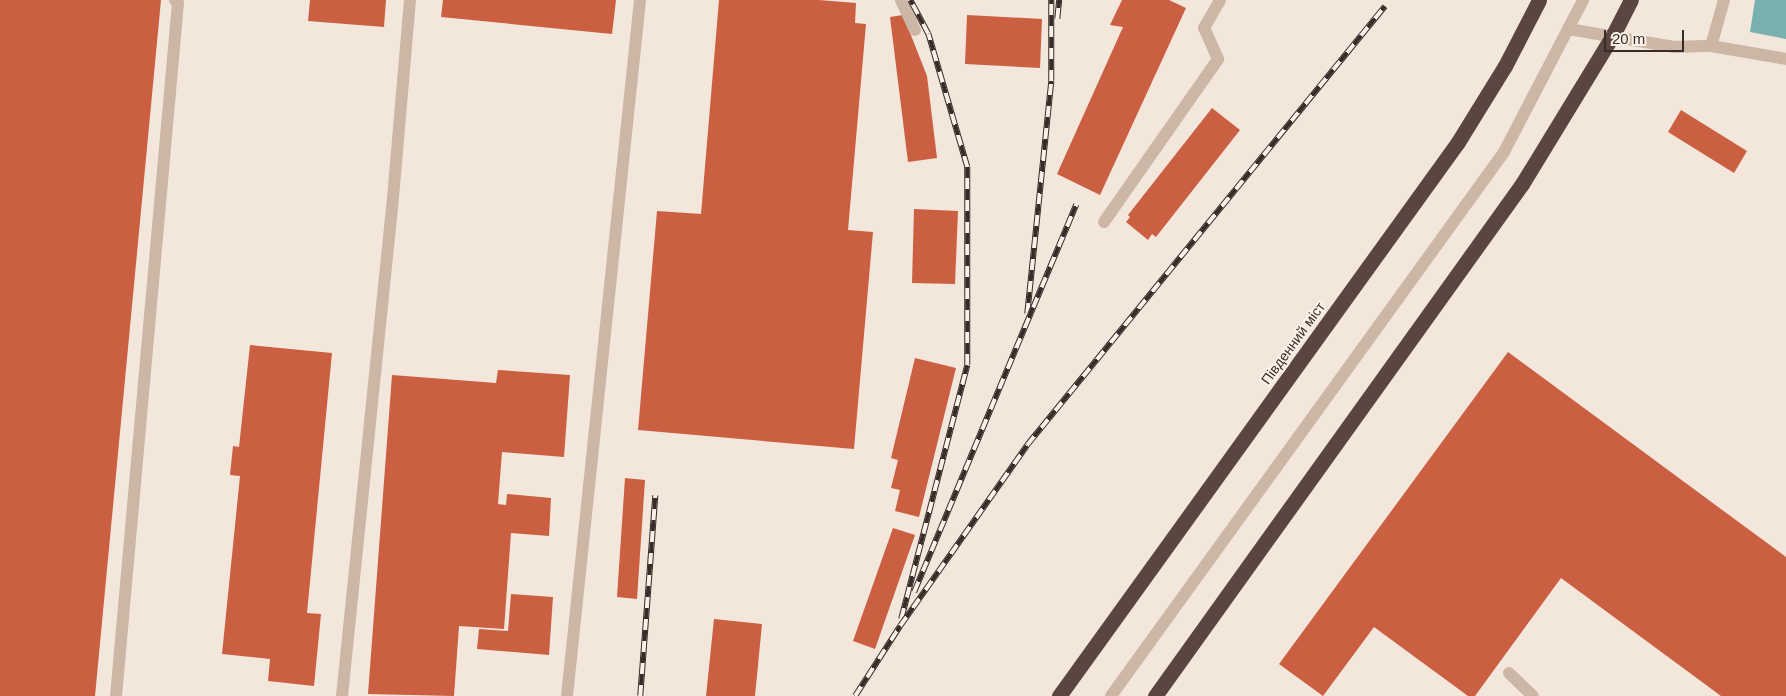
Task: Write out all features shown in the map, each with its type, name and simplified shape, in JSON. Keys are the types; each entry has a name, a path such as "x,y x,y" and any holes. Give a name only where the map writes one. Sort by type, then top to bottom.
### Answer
{"highway":[{"name":"Південний міст","path":"1059,696 1458,142 1505,66 1540,0"},
{"path":"1155,696 1522,184 1574,101 1631,0"}],"street":[{"path":"116,696 178,3 175,0"},
{"path":"342,696 393,198 410,0"},
{"path":"567,696 640,0"},
{"path":"901,0 915,30"},
{"path":"1104,222 1218,59 1204,28 1220,0"},
{"path":"1111,696 1504,152 1583,0"},
{"path":"1711,46 1724,0"},
{"path":"1568,29 1674,47 1711,46 1786,59"},
{"path":"1509,673 1533,696"}],"water":[{"path":"1755,0 1786,0 1786,39 1750,32"}],"building":[{"path":"0,0 161,0 95,696 0,696"},
{"path":"310,0 386,0 384,27 308,21"},
{"path":"443,0 616,0 612,34 441,17"},
{"path":"719,0 819,0 856,3 855,23 866,24 848,230 873,232 854,449 638,430 657,211 701,214"},
{"path":"1122,0 1169,0 1186,8 1100,195 1057,174 1123,27 1110,25"},
{"path":"903,15 927,76 937,158 908,162 890,17"},
{"path":"967,15 1042,19 1040,68 965,64"},
{"path":"1212,108 1240,130 1156,237 1152,234 1148,240 1126,222 1130,217 1128,215"},
{"path":"1681,110 1747,151 1734,173 1668,132"},
{"path":"914,209 958,211 955,284 912,283"},
{"path":"250,345 332,353 307,613 321,614 314,686 268,681 270,659 222,654 240,476 230,475 233,446 239,447"},
{"path":"1508,352 1786,557 1786,696 1721,696 1561,578 1475,696 1468,696 1374,627 1323,696 1279,664"},
{"path":"915,358 956,368 919,517 895,511 900,490 891,488 898,460 891,458"},
{"path":"498,370 570,375 564,457 502,452 498,504 506,505 507,494 551,498 549,536 511,533 504,629 459,626 454,696 368,694 392,375 496,383"},
{"path":"625,478 645,480 637,599 617,597"},
{"path":"893,528 915,535 875,649 853,641"},
{"path":"511,594 553,597 549,655 477,649 479,629 508,631"},
{"path":"714,619 762,624 755,696 706,696"}],"railway":[{"path":"901,619 967,365 967,167 928,34 910,0"},
{"path":"1027,314 1051,81 1051,0"},
{"path":"1057,19 1059,0"},
{"path":"855,696 900,626 1027,445 1385,6"},
{"path":"914,592 1076,204"},
{"path":"640,696 655,496"}]}
